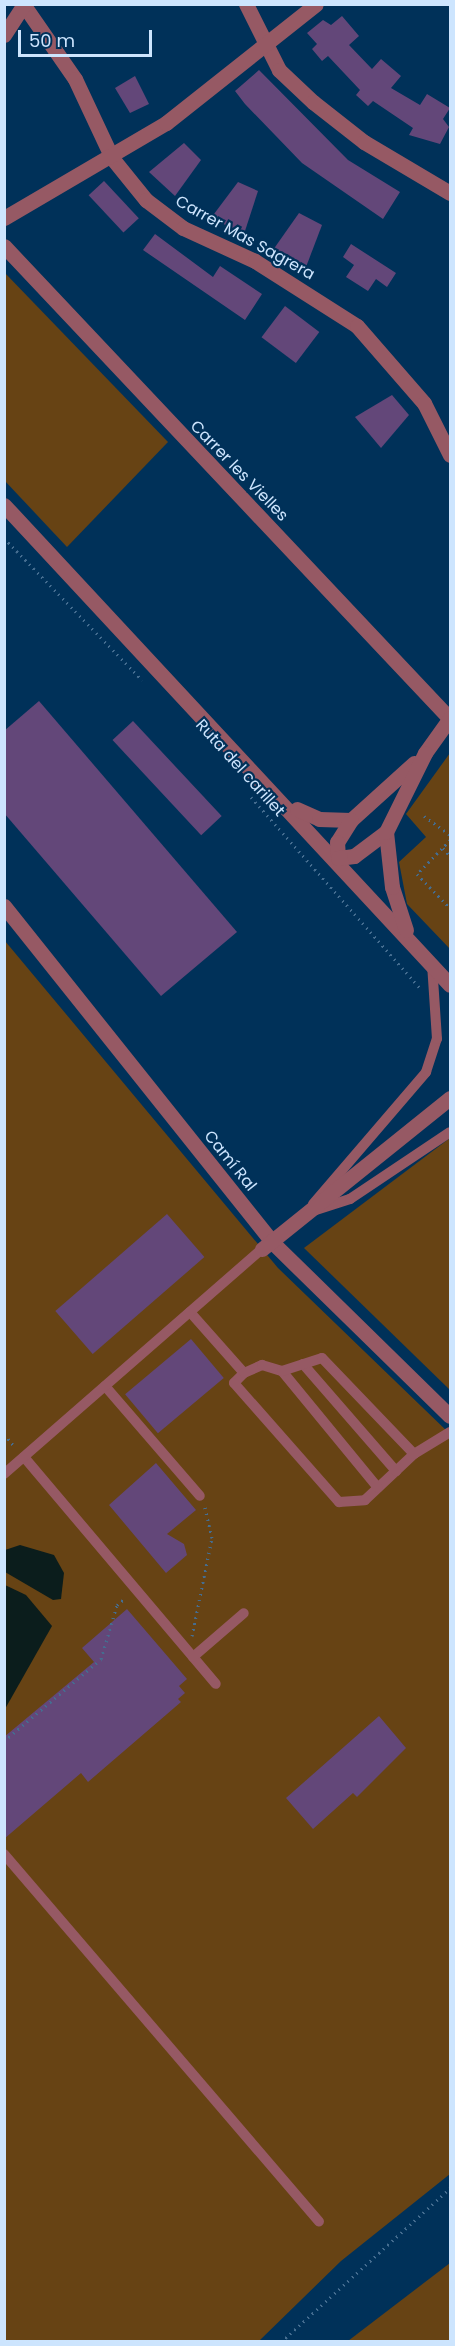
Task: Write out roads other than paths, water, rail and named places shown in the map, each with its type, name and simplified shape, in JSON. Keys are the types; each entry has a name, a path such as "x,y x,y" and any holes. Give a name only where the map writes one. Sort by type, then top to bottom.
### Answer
{"street":[{"path":"246,4 262,46 279,70 356,135 450,193"},
{"path":"4,218 112,158 166,123 316,4"},
{"path":"4,34 24,5"},
{"name":"Carrer Mas Sagrera","path":"24,5 75,79 112,158 146,201 183,228 255,261 357,326 424,403 450,455"},
{"name":"Carrer les Vielles","path":"4,246 450,718"},
{"path":"4,505 289,805 450,985"},
{"path":"338,858 354,856 386,832 425,753 450,718"},
{"path":"338,858 337,842 351,820 425,753"},
{"path":"289,805 319,819 351,820"},
{"path":"386,832 392,887 407,936"},
{"name":"Camí Ral","path":"4,906 267,1245 450,1416"},
{"path":"267,1245 450,1098"}],"lane":[{"path":"307,1212 330,1177 426,1072 437,1039 432,964"},
{"path":"307,1212 350,1199 450,1132"},
{"path":"4,1474 267,1245"},
{"path":"190,1312 244,1373"},
{"path":"282,1371 322,1358 414,1454"},
{"path":"303,1364 396,1471"},
{"path":"378,1488 282,1371 262,1365 244,1373 234,1383 339,1502 365,1500 378,1488 414,1454 450,1432"},
{"path":"105,1386 200,1496"},
{"path":"24,1457 216,1684"},
{"path":"190,1652 244,1613"},
{"path":"4,1854 319,2222"}]}
